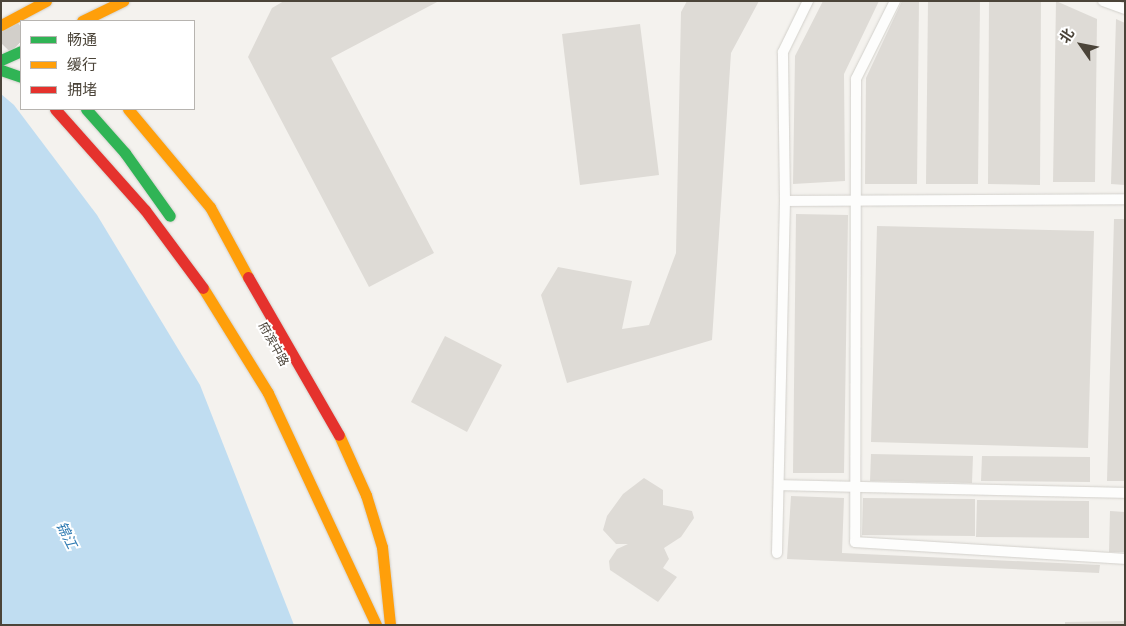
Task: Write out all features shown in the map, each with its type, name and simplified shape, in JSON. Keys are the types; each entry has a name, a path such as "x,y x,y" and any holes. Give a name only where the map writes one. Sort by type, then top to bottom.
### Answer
{"main road":[{"path":"1,25 46,1"},
{"path":"84,20 124,1"},
{"path":"107,20 124,1"},
{"path":"1,60 20,51"},
{"path":"1,70 20,77"},
{"path":"57,110 145,210 211,300 268,393 309,474 376,625"},
{"path":"87,110 125,152 180,229"},
{"path":"129,110 210,207 230,248 327,409 366,495 382,547 390,625"},
{"path":"347,531 381,625"}],"lane":[{"path":"777,553 785,201 783,52 808,1"},
{"path":"895,1 856,79 858,200 855,542 1125,560"},
{"path":"1104,1 1125,9"},
{"path":"785,201 1125,199"},
{"path":"779,485 856,485 1125,493"}],"water":[{"name":"锦江","path":"1,94 14,105 97,215 200,385 294,625 1,625"}],"building":[{"path":"284,1 439,1 331,58 434,253 369,287 248,57 272,8"},
{"path":"687,1 759,1 731,53 712,340 567,383 541,295 558,267 632,281 622,329 649,325 676,253 681,12"},
{"path":"823,1 879,1 844,74 845,181 793,184 795,56"},
{"path":"902,1 919,1 917,184 865,184 866,78"},
{"path":"928,1 980,1 978,184 926,184"},
{"path":"989,1 1041,1 1040,185 988,184"},
{"path":"1056,1 1097,19 1095,182 1053,182"},
{"path":"1116,19 1125,23 1125,185 1111,184"},
{"path":"640,24 659,175 580,185 562,34"},
{"path":"796,214 848,215 844,473 793,473"},
{"path":"1114,219 1125,219 1125,481 1107,481"},
{"path":"877,226 1094,231 1088,448 871,442"},
{"path":"445,336 502,365 467,432 411,402"},
{"path":"871,454 973,456 972,483 870,481"},
{"path":"982,456 1090,457 1090,482 981,481"},
{"path":"644,478 663,490 663,505 692,511 694,518 681,537 664,548 669,559 663,568 677,577 658,602 610,570 609,561 617,549 628,544 616,544 603,530 607,516 623,494"},
{"path":"791,496 844,498 842,553 1100,565 1099,573 787,559"},
{"path":"863,498 975,499 975,536 862,535"},
{"path":"977,500 1089,501 1089,538 976,537"},
{"path":"1110,511 1125,512 1125,552 1109,552"},
{"path":"1125,621 1125,625 1065,625 1065,622"}],"tunnel":[{"path":"1,25 20,43"}],"traffic: fast":[{"path":"1,60 20,51"},
{"path":"1,70 20,77"},
{"path":"87,110 125,153 170,216"}],"traffic: slow":[{"path":"1,25 46,1"},
{"path":"84,20 123,1"},
{"path":"129,110 210,207 248,277"},
{"path":"203,288 268,393 376,625"},
{"path":"339,435 366,495 382,547 390,625"}],"traffic: jam":[{"path":"56,110 145,210 203,288"},
{"path":"248,277 339,435"}]}
